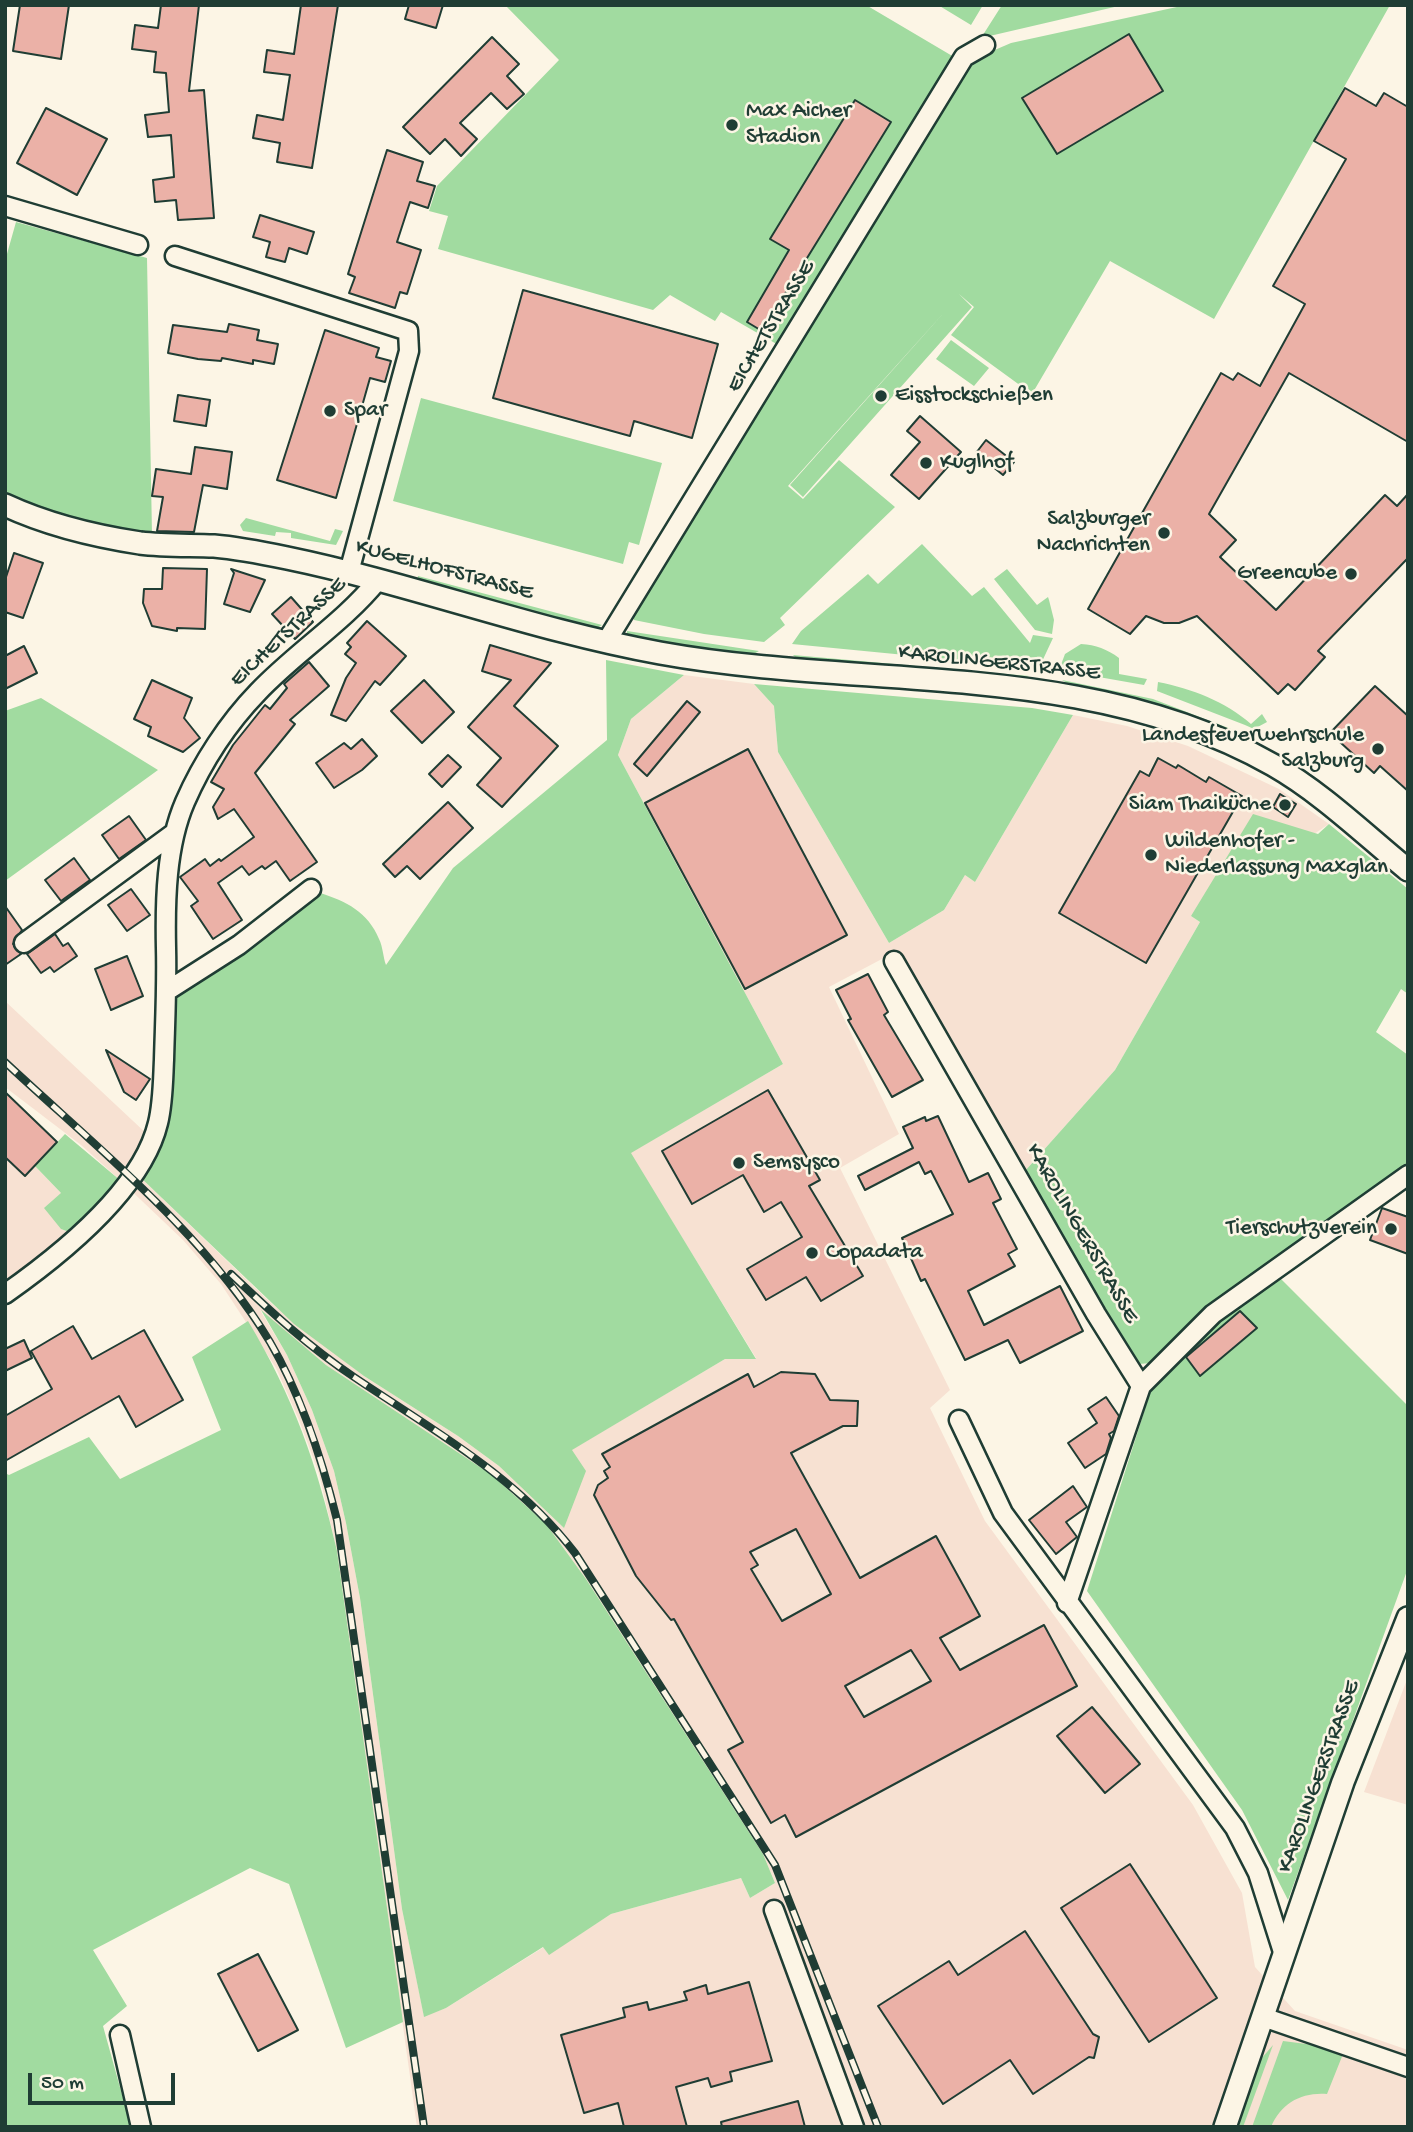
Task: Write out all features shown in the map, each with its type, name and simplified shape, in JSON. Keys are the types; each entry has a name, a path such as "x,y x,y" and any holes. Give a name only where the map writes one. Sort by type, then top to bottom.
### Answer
{"street":[{"name":"EICHETSTRASSE","path":"606,642 964,57 985,45"},
{"path":"5,206 138,245"},
{"path":"175,256 408,331 409,351 349,572"},
{"name":"KUGELHOFSTRASSE","path":"5,505 62,527 115,538 142,543 251,551 349,572 606,642 726,663 872,676"},
{"name":"EICHETSTRASSE","path":"5,1294 86,1227 143,1160 159,1122 167,991 166,913 174,833 185,802 216,746 258,691 360,603 378,580"},
{"name":"KAROLINGERSTRASSE","path":"872,676 1037,691 1155,715 1274,766 1310,789 1408,870"},
{"path":"24,943 174,833"},
{"path":"167,991 239,945 311,889"},
{"name":"KAROLINGERSTRASSE","path":"894,961 1096,1314 1141,1386"},
{"path":"1067,1603 1141,1386 1213,1314 1408,1175"},
{"name":"KAROLINGERSTRASSE","path":"959,1420 1003,1513 1235,1828 1258,1873 1284,1955"},
{"name":"KAROLINGERSTRASSE","path":"1225,2127 1343,1782 1408,1618"},
{"path":"774,1910 854,2127"},
{"path":"1263,2017 1408,2067"},
{"path":"120,2035 141,2127"}],"shaded area":[{"path":"684,675 754,684 774,706 778,752 889,943 944,910 965,875 975,882 1073,715 1127,726 1188,746 1279,789 1329,824 1191,916 1200,922 1115,1070 1025,1171 897,951 829,987 899,1134 840,1168 950,1390 930,1408 985,1521 1193,1805 1242,1893 1255,1967 1295,2011 1408,2050 1408,2127 417,2127 337,1551 319,1474 276,1368 221,1284 183,1240 121,1181 81,1145 5,1087 5,1001 148,1135 140,1177 272,1304 364,1376 458,1436 499,1466 564,1528 571,1450 725,1359 756,1358 630,1153 783,1064 618,755 631,719","holes":["260,1310 326,1365 492,1475 546,1524 586,1579 763,1854 775,1883 750,1898 741,1878 611,1914 549,1954 544,1947 446,2008 424,2016 402,1909 360,1598 334,1471 312,1410 287,1355"]},
{"path":"5,1135 61,1193 61,1229 69,1232 5,1286"},
{"path":"1408,1677 1408,1805 1364,1792"}],"green space":[{"name":"Max Aicher Stadion","path":"505,5 866,5 954,57 780,346 721,312 715,321 670,295 653,310 438,249 448,216 429,211 437,186 559,60"},
{"path":"938,5 983,5 971,25"},
{"path":"1002,5 1123,5 981,38"},
{"path":"1186,5 1390,5 1214,319 1110,261 1032,394 951,335 974,307 959,294 972,307 803,497 790,485 949,307 788,486 803,499 839,460 895,507 780,618 785,625 764,642 704,634 634,620 632,614 961,71 976,58 1011,43"},
{"path":"16,222 147,258 152,535 54,515 5,496 5,261"},
{"path":"951,340 989,368 974,386 936,359"},
{"path":"421,398 662,463 639,545 629,542 623,564 393,501"},
{"path":"246,518 330,541 335,529 343,531 336,545 291,538 291,533 276,532 275,536 243,531 240,525"},
{"path":"922,544 972,596 984,587 1030,643 1033,635 1053,638 1039,668 792,644 801,631 868,574 878,584"},
{"path":"1007,569 1037,605 1048,597 1054,620 1052,634 1035,630 994,579"},
{"path":"418,576 602,625 597,628 417,581"},
{"path":"627,631 759,651 750,656 627,637"},
{"path":"1081,644 1092,645 1115,655 1119,658 1119,674 1147,679 1144,685 1059,670 1065,654"},
{"path":"793,655 1029,676 1019,680 799,661"},
{"path":"606,660 684,675 631,719 618,755 783,1064 631,1153 756,1359 725,1359 572,1450 586,1471 564,1528 499,1466 458,1436 364,1376 294,1324 140,1177 163,1138 169,1105 172,999 320,893 347,904 369,922 380,942 386,965 453,868 607,740"},
{"path":"1062,680 1153,699 1244,734 1236,737 1157,706 1072,686"},
{"path":"1158,682 1208,697 1251,724 1262,714 1267,722 1254,729 1157,691"},
{"path":"754,684 1032,708 1073,715 975,882 965,875 944,910 889,943 778,752 774,706"},
{"path":"41,698 158,770 5,881 5,711"},
{"path":"1253,814 1318,834 1329,824 1408,889 1408,994 1401,989 1376,1032 1408,1055 1408,1165 1201,1316 1151,1363 1139,1364 1129,1357 1025,1171 1115,1070 1200,922 1191,916"},
{"path":"65,1134 121,1181 78,1228 69,1232 61,1229 44,1208 61,1193 35,1166"},
{"path":"1276,1274 1408,1406 1408,1568 1288,1900 1242,1810 1087,1591 1152,1387 1213,1322"},
{"path":"261,1310 326,1365 492,1475 546,1524 586,1579 763,1854 775,1883 750,1898 741,1878 611,1914 549,1955 543,1947 446,2008 424,2017 402,1909 360,1598 346,1523 334,1471 312,1410 287,1355"},
{"path":"248,1321 278,1377 302,1432 321,1489 337,1551 403,2022 346,2048 289,1884 250,1868 93,1950 127,2006 103,2026 131,2127 5,2127 5,1473 9,1475 89,1437 120,1479 221,1430 192,1357"},
{"path":"1283,2041 1314,2045 1343,2054 1327,2094 1301,2097 1280,2111 1271,2127 1252,2127"},
{"path":"1273,2045 1243,2127 1236,2127 1261,2059"}],"building":[{"path":"20,5 69,5 61,59 13,51"},
{"path":"161,5 199,5 189,91 204,90 214,218 178,220 176,200 155,202 153,180 174,177 171,135 148,137 145,115 169,112 166,73 154,72 156,52 132,49 135,25 158,28"},
{"path":"301,5 338,5 312,168 277,162 280,143 253,138 257,115 283,120 290,75 264,72 267,50 294,54"},
{"path":"409,5 443,5 436,28 405,19"},
{"path":"1129,34 1163,91 1057,154 1022,98"},
{"path":"492,37 519,64 507,76 524,94 507,109 491,93 460,123 477,139 461,156 445,139 430,154 403,127"},
{"path":"1345,88 1376,106 1384,93 1408,107 1408,442 1289,373 1209,514 1236,540 1220,557 1276,610 1385,495 1397,506 1408,494 1408,558 1318,651 1325,657 1295,690 1288,684 1278,694 1197,616 1179,623 1164,623 1146,616 1130,634 1088,609 1221,373 1233,380 1238,373 1260,386 1305,304 1273,286 1346,159 1314,141"},
{"path":"855,100 891,122 762,331 747,322 789,250 770,239"},
{"path":"46,108 107,139 77,195 17,163"},
{"path":"387,150 423,162 417,181 435,186 428,208 410,202 397,242 421,250 407,294 400,292 395,308 349,293 355,277 348,274"},
{"path":"260,215 314,232 307,254 289,248 285,262 266,257 270,242 253,237"},
{"path":"523,290 718,344 692,438 634,421 630,436 493,398"},
{"path":"229,324 259,330 257,340 278,344 274,364 253,360 253,364 222,358 221,361 198,359 168,353 173,325 227,332"},
{"name":"Spar","path":"325,330 379,348 376,357 391,361 385,382 370,378 336,498 277,480"},
{"path":"178,395 210,400 206,426 174,421"},
{"name":"Kuglhof","path":"920,416 961,452 919,499 891,475 920,442 907,431"},
{"path":"986,440 1014,462 1003,475 976,453"},
{"path":"195,447 232,452 227,489 203,485 194,532 157,531 163,497 152,496 156,469 191,474"},
{"path":"14,553 43,563 23,618 5,612 5,580"},
{"path":"163,568 207,569 205,629 177,628 177,631 152,626 143,603 144,589 162,589"},
{"path":"231,569 265,580 250,612 224,604 234,573"},
{"path":"291,597 313,622 295,639 272,614"},
{"path":"367,621 406,656 380,685 375,681 346,721 331,715 346,678 356,663 345,654 351,647 347,643"},
{"path":"490,645 551,663 514,706 558,746 502,807 477,785 501,758 468,727 511,680 482,671"},
{"path":"24,646 37,673 5,689 5,656"},
{"path":"309,662 329,686 290,720 295,724 255,773 317,862 290,881 276,861 249,875 242,866 218,883 242,920 213,939 191,906 198,901 180,877 205,859 210,866 219,859 221,861 254,837 234,809 218,819 213,807 224,789 211,782 233,745 265,705 270,709 287,688 284,684"},
{"path":"152,680 192,698 184,718 200,738 183,752 148,736 151,727 134,719"},
{"path":"424,680 454,712 422,743 391,711"},
{"name":"Landesfeuerwehrschule Salzburg","path":"1375,686 1408,716 1408,791 1380,766 1374,773 1330,733"},
{"path":"687,701 700,712 647,776 634,764"},
{"path":"362,739 377,756 362,770 334,788 316,763 344,743 351,749"},
{"path":"748,749 847,935 745,989 645,803"},
{"path":"448,755 461,767 442,787 429,774"},
{"name":"Wildenhofer - Niederlassung Maxglan","path":"1158,758 1176,768 1178,765 1206,782 1209,777 1242,796 1146,963 1059,913 1140,771 1149,776"},
{"name":"Siam Thaiküche","path":"1280,794 1296,804 1288,817 1273,807"},
{"path":"448,802 473,828 420,879 407,866 395,877 383,864"},
{"path":"129,816 146,840 119,859 102,835"},
{"path":"74,858 90,880 61,901 45,880"},
{"path":"131,889 150,915 127,931 108,905"},
{"path":"5,906 22,930 13,944 21,954 5,965"},
{"path":"55,934 63,946 68,943 77,956 54,972 50,967 41,973 27,954"},
{"path":"127,956 143,996 111,1010 95,969"},
{"path":"868,974 888,1012 884,1015 923,1080 892,1097 848,1020 851,1019 836,990"},
{"path":"106,1050 150,1079 136,1100 124,1092"},
{"name":"Semsysco","path":"768,1090 820,1180 809,1186 863,1276 821,1301 806,1277 766,1300 747,1269 802,1237 781,1202 764,1212 743,1175 692,1204 662,1151"},
{"path":"5,1092 57,1142 25,1176 5,1157"},
{"path":"938,1116 969,1182 988,1173 1001,1199 993,1203 1017,1249 1008,1254 1015,1266 968,1291 984,1325 1060,1286 1083,1331 1020,1363 1008,1340 965,1360 925,1279 921,1281 902,1238 953,1214 931,1171 925,1174 919,1162 865,1190 858,1176 913,1148 903,1127 925,1117 926,1121"},
{"name":"Tierschutzverein","path":"1382,1208 1408,1217 1408,1254 1370,1240"},
{"path":"1240,1311 1257,1328 1200,1376 1186,1357"},
{"path":"73,1326 92,1359 144,1330 183,1400 136,1427 119,1396 5,1461 5,1416 52,1389 31,1351"},
{"path":"24,1340 32,1358 5,1371 5,1349"},
{"path":"781,1372 815,1374 830,1400 858,1401 857,1426 843,1426 791,1453 860,1578 936,1536 980,1616 940,1638 960,1670 1044,1625 1077,1686 796,1837 785,1815 771,1823 728,1750 743,1742 674,1619 671,1620 636,1576 594,1495 598,1485 608,1478 604,1471 610,1467 602,1454 748,1374 754,1387","holes":["796,1529 831,1594 782,1621 751,1569 758,1565 750,1552","911,1650 931,1681 864,1717 845,1686"]},
{"path":"1106,1397 1119,1416 1114,1431 1109,1434 1111,1438 1106,1454 1085,1468 1068,1443 1097,1423 1088,1409"},
{"path":"1073,1486 1087,1507 1066,1522 1077,1537 1056,1554 1029,1520"},
{"path":"1092,1707 1140,1764 1105,1793 1057,1736"},
{"path":"1130,1864 1217,1998 1149,2042 1061,1908"},
{"path":"1025,1931 1093,2034 1099,2037 1094,2058 1089,2057 1033,2094 1010,2060 943,2104 878,2006 949,1961 958,1975"},
{"path":"258,1954 298,2030 258,2051 218,1974"},
{"path":"749,1982 772,2061 730,2072 732,2081 711,2087 708,2078 676,2087 687,2127 624,2127 618,2103 584,2113 561,2035 625,2017 623,2008 647,2002 649,2010 687,2000 684,1992 706,1985 708,1994"},
{"path":"798,2101 805,2127 722,2127 721,2122"}],"railway":[{"path":"5,1062 148,1193 214,1264 270,1342 301,1406 318,1451 337,1520 424,2127"},
{"path":"231,1274 321,1353 444,1436 500,1478 527,1501 575,1553 775,1865 878,2127"}],"place":[{"name":"Max Aicher Stadion","path":"732,125"},
{"name":"Eisstockschießen","path":"881,396"},
{"name":"Spar","path":"330,411"},
{"name":"Kuglhof","path":"926,463"},
{"name":"Salzburger Nachrichten","path":"1164,533"},
{"name":"Greencube","path":"1351,574"},
{"name":"Landesfeuerwehrschule Salzburg","path":"1378,749"},
{"name":"Siam Thaiküche","path":"1285,805"},
{"name":"Wildenhofer - Niederlassung Maxglan","path":"1151,855"},
{"name":"Semsysco","path":"739,1163"},
{"name":"Tierschutzverein","path":"1391,1229"},
{"name":"Copadata","path":"812,1253"}]}
